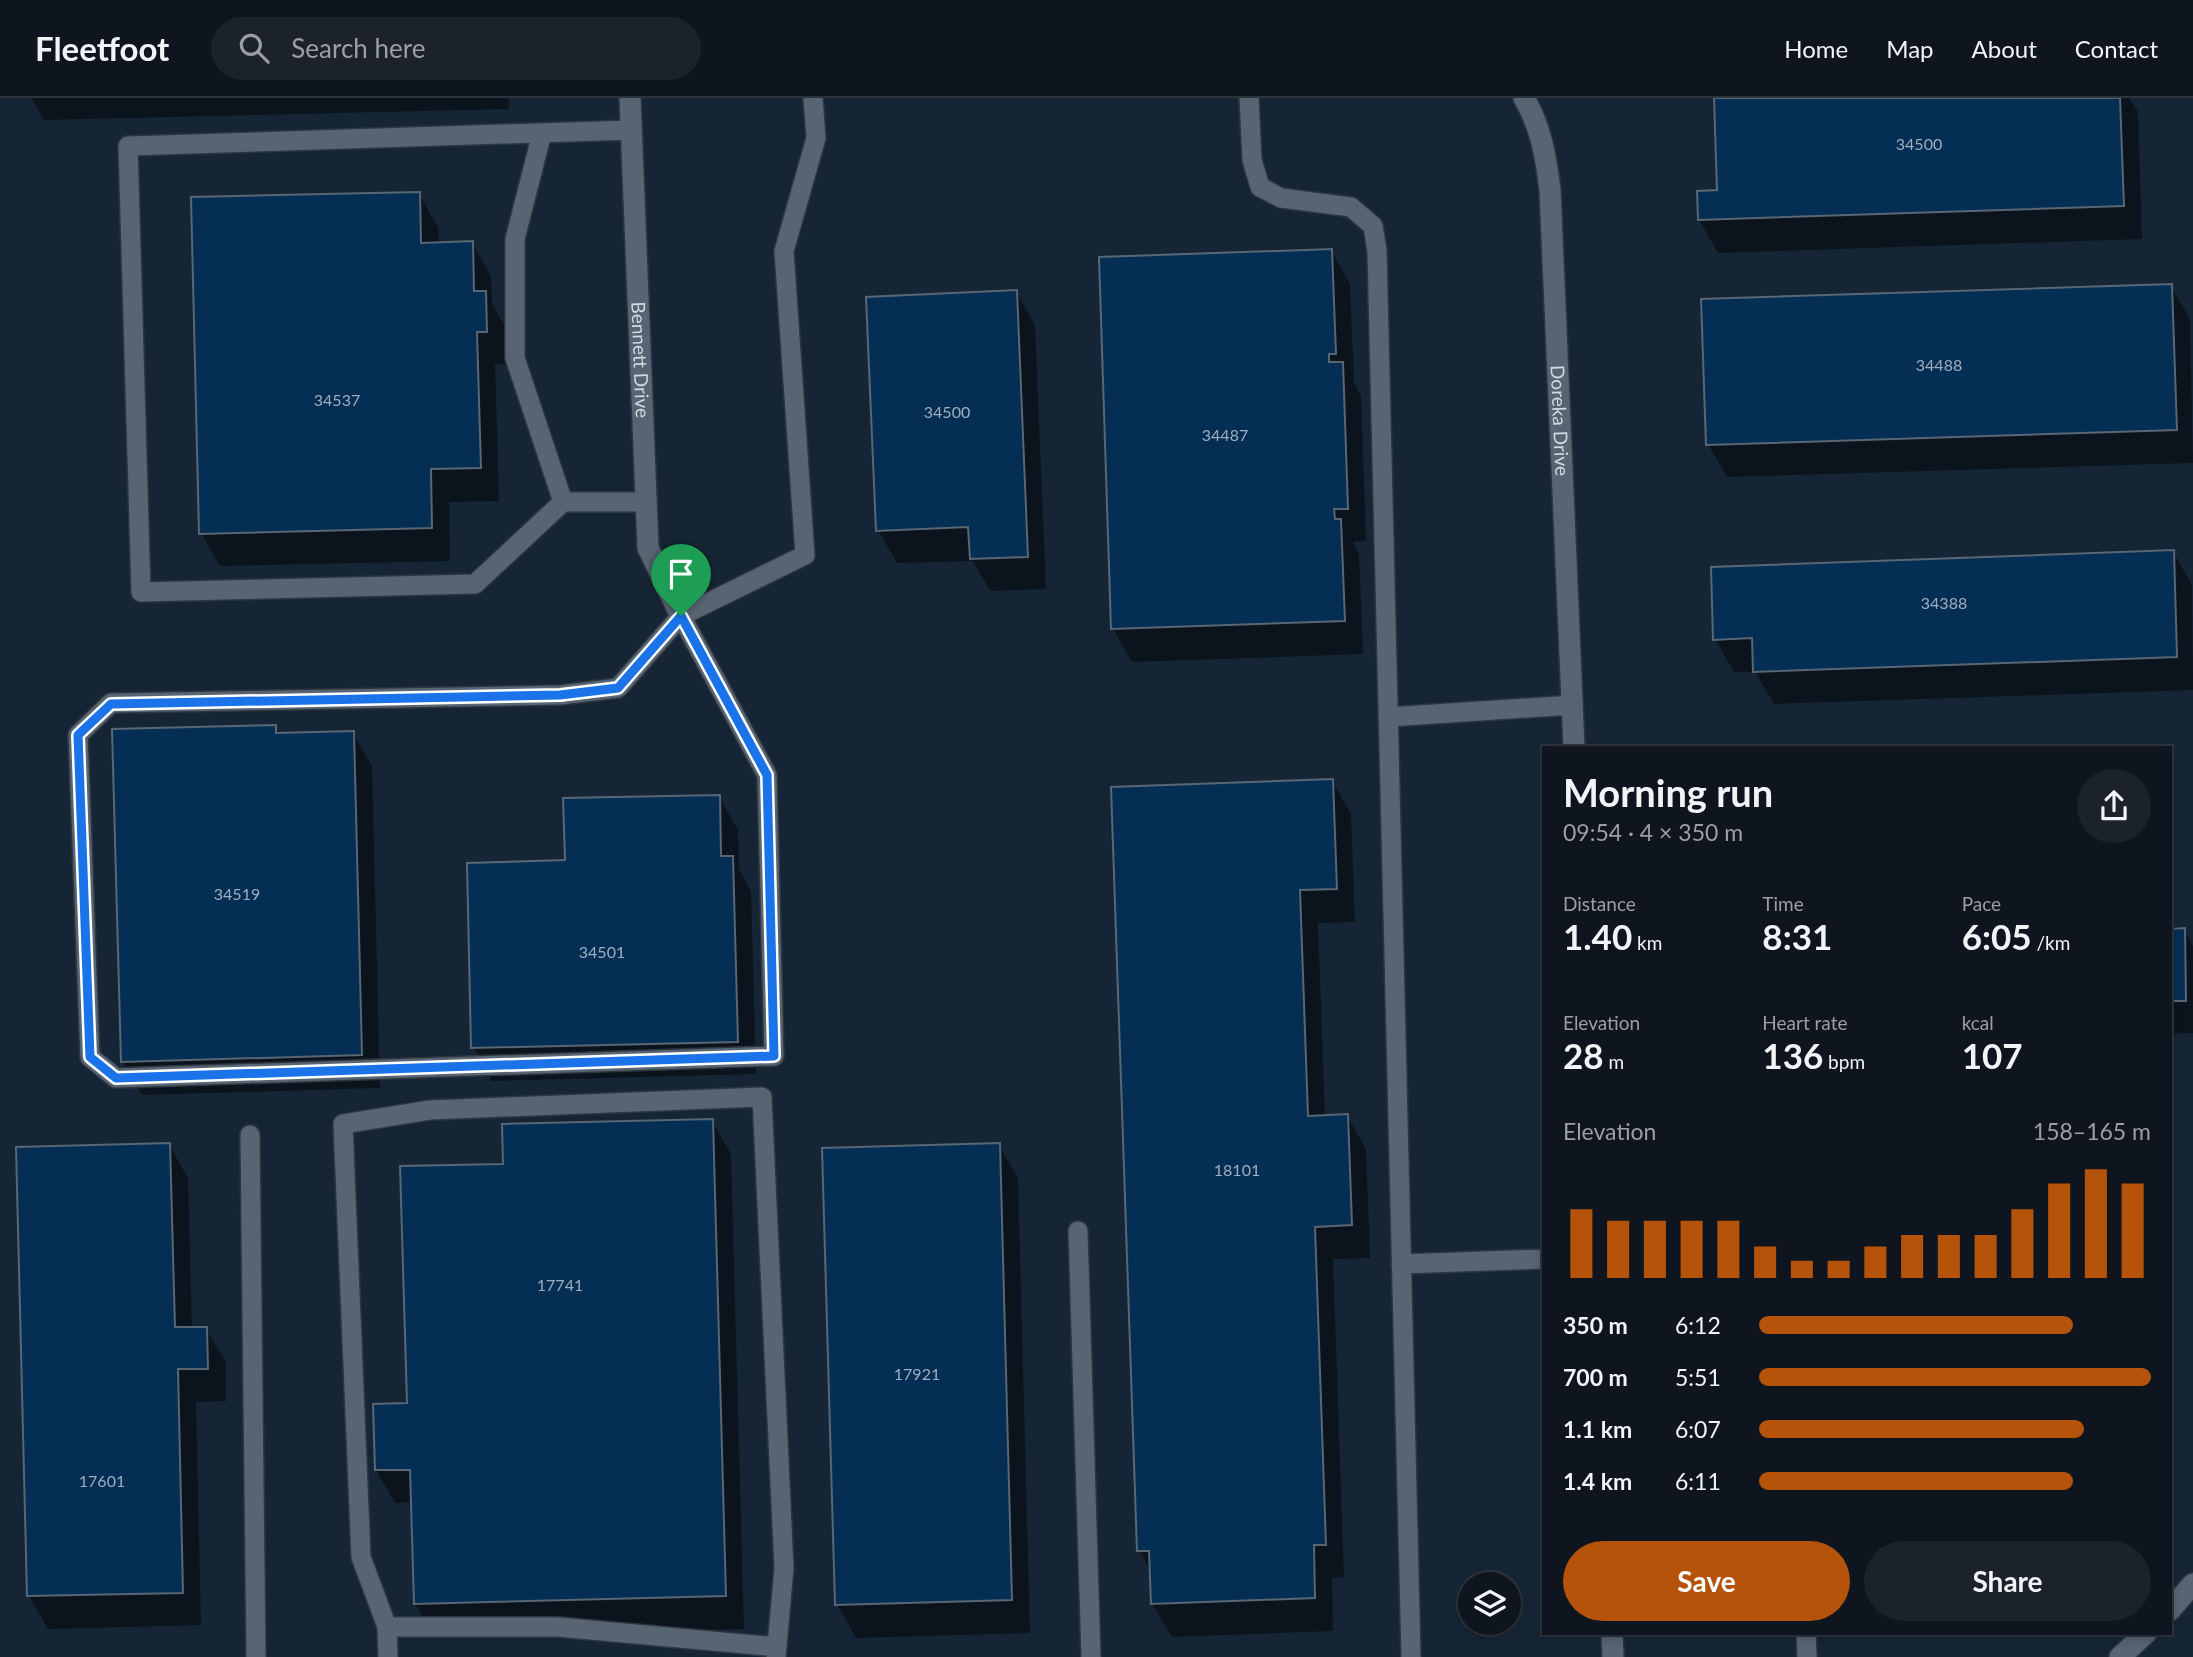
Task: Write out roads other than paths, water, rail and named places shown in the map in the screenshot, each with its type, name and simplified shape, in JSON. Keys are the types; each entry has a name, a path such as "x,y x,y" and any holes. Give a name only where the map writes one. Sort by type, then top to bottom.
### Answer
{"street":[{"name":"Bennett Drive","path":"629,98 648,548 681,616"},
{"name":"Doreka Drive","path":"1524,98 1544,144 1550,190 1574,746"},
{"path":"2172,1608 2193,1584"},
{"path":"1612,1635 1614,1657"},
{"path":"2120,1657 2144,1635"}],"lane":[{"path":"681,616 767,775 774,1056 116,1078 90,1057 78,735 111,704 560,695 618,688 681,616 805,555 784,251 816,138 813,98"},
{"path":"1249,98 1252,160 1260,187 1281,198 1351,207 1373,226 1377,251 1411,1657"},
{"path":"631,130 128,146 141,592 475,584 563,502 646,502"},
{"path":"542,133 515,239 515,358 563,502"},
{"path":"1388,717 1573,705"},
{"path":"387,1627 558,1627 776,1652 784,1568 762,1097 430,1110 342,1124 360,1557 387,1627 388,1657"},
{"path":"250,1135 256,1657"},
{"path":"1078,1231 1091,1657"},
{"path":"1401,1264 1542,1259"},
{"path":"1805,1635 1807,1657"}]}
